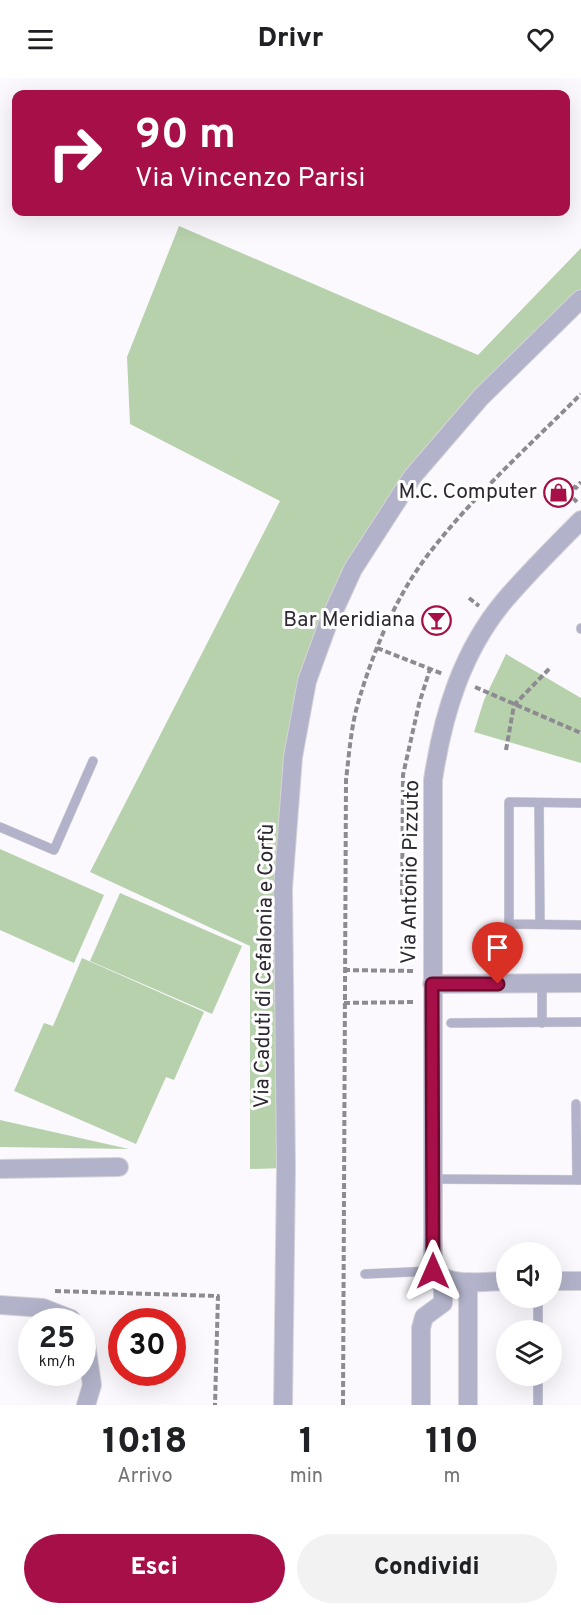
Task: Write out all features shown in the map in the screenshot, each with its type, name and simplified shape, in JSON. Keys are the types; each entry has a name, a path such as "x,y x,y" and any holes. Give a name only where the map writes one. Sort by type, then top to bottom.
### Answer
{"street":[{"name":"Via Caduti di Cefalonia e Corfù","path":"283,1405 286,1168 284,888 293,757 307,681 327,626 353,569 413,476 481,398 581,298"},
{"name":"Via Antonio Pizzuto","path":"421,1405 420,1328 424,1317 443,1303 438,1275 432,1179 433,780 438,742 457,680 473,648 495,614 525,577 581,520"},
{"path":"432,984 581,983"},
{"path":"0,1169 119,1167"},
{"path":"438,1275 468,1282 496,1281"},
{"path":"562,1281 581,1281"},
{"path":"468,1282 468,1405"},
{"path":"0,1305 43,1308"},
{"path":"86,1405 92,1386"}],"lane":[{"path":"0,827 54,850 93,761"},
{"path":"581,802 509,802 509,924 581,925"},
{"path":"539,802 540,924"},
{"path":"542,984 543,1023"},
{"path":"451,1023 581,1022"},
{"path":"432,1179 579,1180 576,1104"},
{"path":"365,1274 438,1275"},
{"path":"538,1386 538,1405"}],"path":[{"path":"343,1405 346,780 357,706 377,648 401,598 426,557 461,515 581,394"},
{"path":"577,398 581,402"},
{"path":"573,486 576,488 581,482"},
{"path":"567,492 573,498"},
{"path":"469,598 474,602"},
{"path":"377,648 447,676"},
{"path":"506,750 514,705 551,667"},
{"path":"402,900 414,901 416,920 407,919 407,906 402,906 402,900 403,776 430,669"},
{"path":"466,683 581,733"},
{"path":"411,738 419,740"},
{"path":"344,970 420,970"},
{"path":"344,1003 419,1002"},
{"path":"51,1291 218,1296 215,1405"}],"green space":[{"path":"179,226 478,355 581,248 581,299 413,476 327,626 292,761 286,1168 250,1169 250,946 90,872 280,501 130,424 127,357"},
{"path":"506,654 581,698 581,763 474,732 484,700"},
{"path":"0,849 104,895 74,963 0,930"},
{"path":"120,893 242,946 212,1014 90,961"},
{"path":"82,958 204,1012 174,1080 166,1077 136,1144 14,1091 44,1023 53,1026"},
{"path":"0,1120 129,1149 0,1147"}],"place":[{"name":"M.C. Computer","path":"558,492"},
{"name":"Bar Meridiana","path":"436,620"}],"route":[{"path":"433,1271 432,984 498,984"}]}
